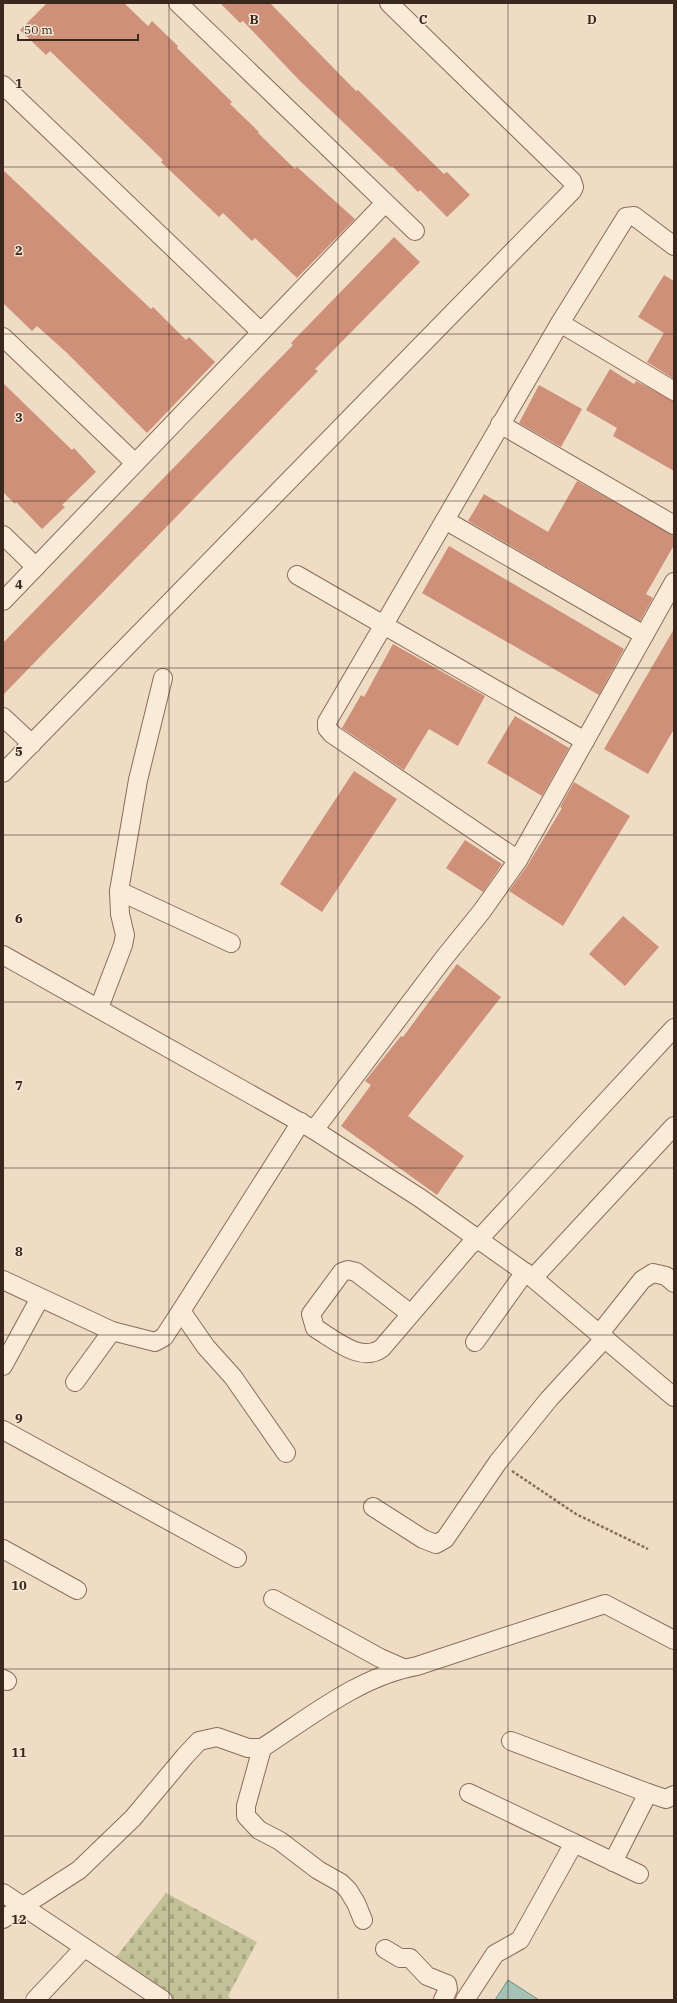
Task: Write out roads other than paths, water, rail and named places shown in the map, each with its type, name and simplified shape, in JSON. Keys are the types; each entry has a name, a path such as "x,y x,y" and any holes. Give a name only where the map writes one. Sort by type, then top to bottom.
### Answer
{"street":[{"path":"178,3 415,232"},
{"path":"3,774 572,192 574,187 572,181 389,3"},
{"path":"3,85 261,332"},
{"path":"3,601 385,203"},
{"path":"518,860 332,734 327,728 327,722 500,424 560,323 626,217 634,216 674,246"},
{"path":"560,323 674,391"},
{"path":"3,337 135,463"},
{"path":"500,424 674,525"},
{"path":"445,520 644,635"},
{"path":"3,535 36,567"},
{"path":"297,575 584,741"},
{"path":"3,1280 112,1331 155,1342 164,1337 308,1126 482,911 518,860 674,582"},
{"path":"98,1008 123,945 124,935 120,914 119,891 138,780 163,678"},
{"path":"3,717 32,744"},
{"path":"119,891 231,943"},
{"path":"3,955 308,1126 420,1198 529,1275 674,1397"},
{"path":"411,1314 356,1272 348,1270 342,1272 311,1314 315,1328 357,1353 376,1353 382,1348 470,1245 479,1239 674,1028"},
{"path":"475,1342 529,1275 674,1126"},
{"path":"373,1507 423,1539 436,1544 445,1539 498,1462 603,1336 642,1280 653,1273 666,1276 674,1283"},
{"path":"3,1366 40,1298"},
{"path":"181,1311 206,1346 233,1377 286,1454"},
{"path":"75,1382 112,1331"},
{"path":"3,1430 237,1558"},
{"path":"3,1549 77,1590"},
{"path":"273,1599 380,1658 403,1668"},
{"path":"3,1919 79,1870 133,1818 185,1756 199,1742 217,1737 248,1748 262,1748 357,1687 403,1668 417,1666 604,1604 674,1640"},
{"path":"511,1740 648,1793 666,1799 674,1795"},
{"path":"262,1748 246,1806 246,1816 259,1830 280,1841 318,1870 341,1883 348,1890 356,1903 363,1920"},
{"path":"469,1793 639,1874"},
{"path":"613,1862 648,1793"},
{"path":"465,2000 495,1954 520,1940 574,1843"},
{"path":"3,1893 163,2000"},
{"path":"35,2000 84,1948"},
{"path":"385,1950 400,1958 410,1958 427,1976 447,1984 448,1989 443,2000"}]}
